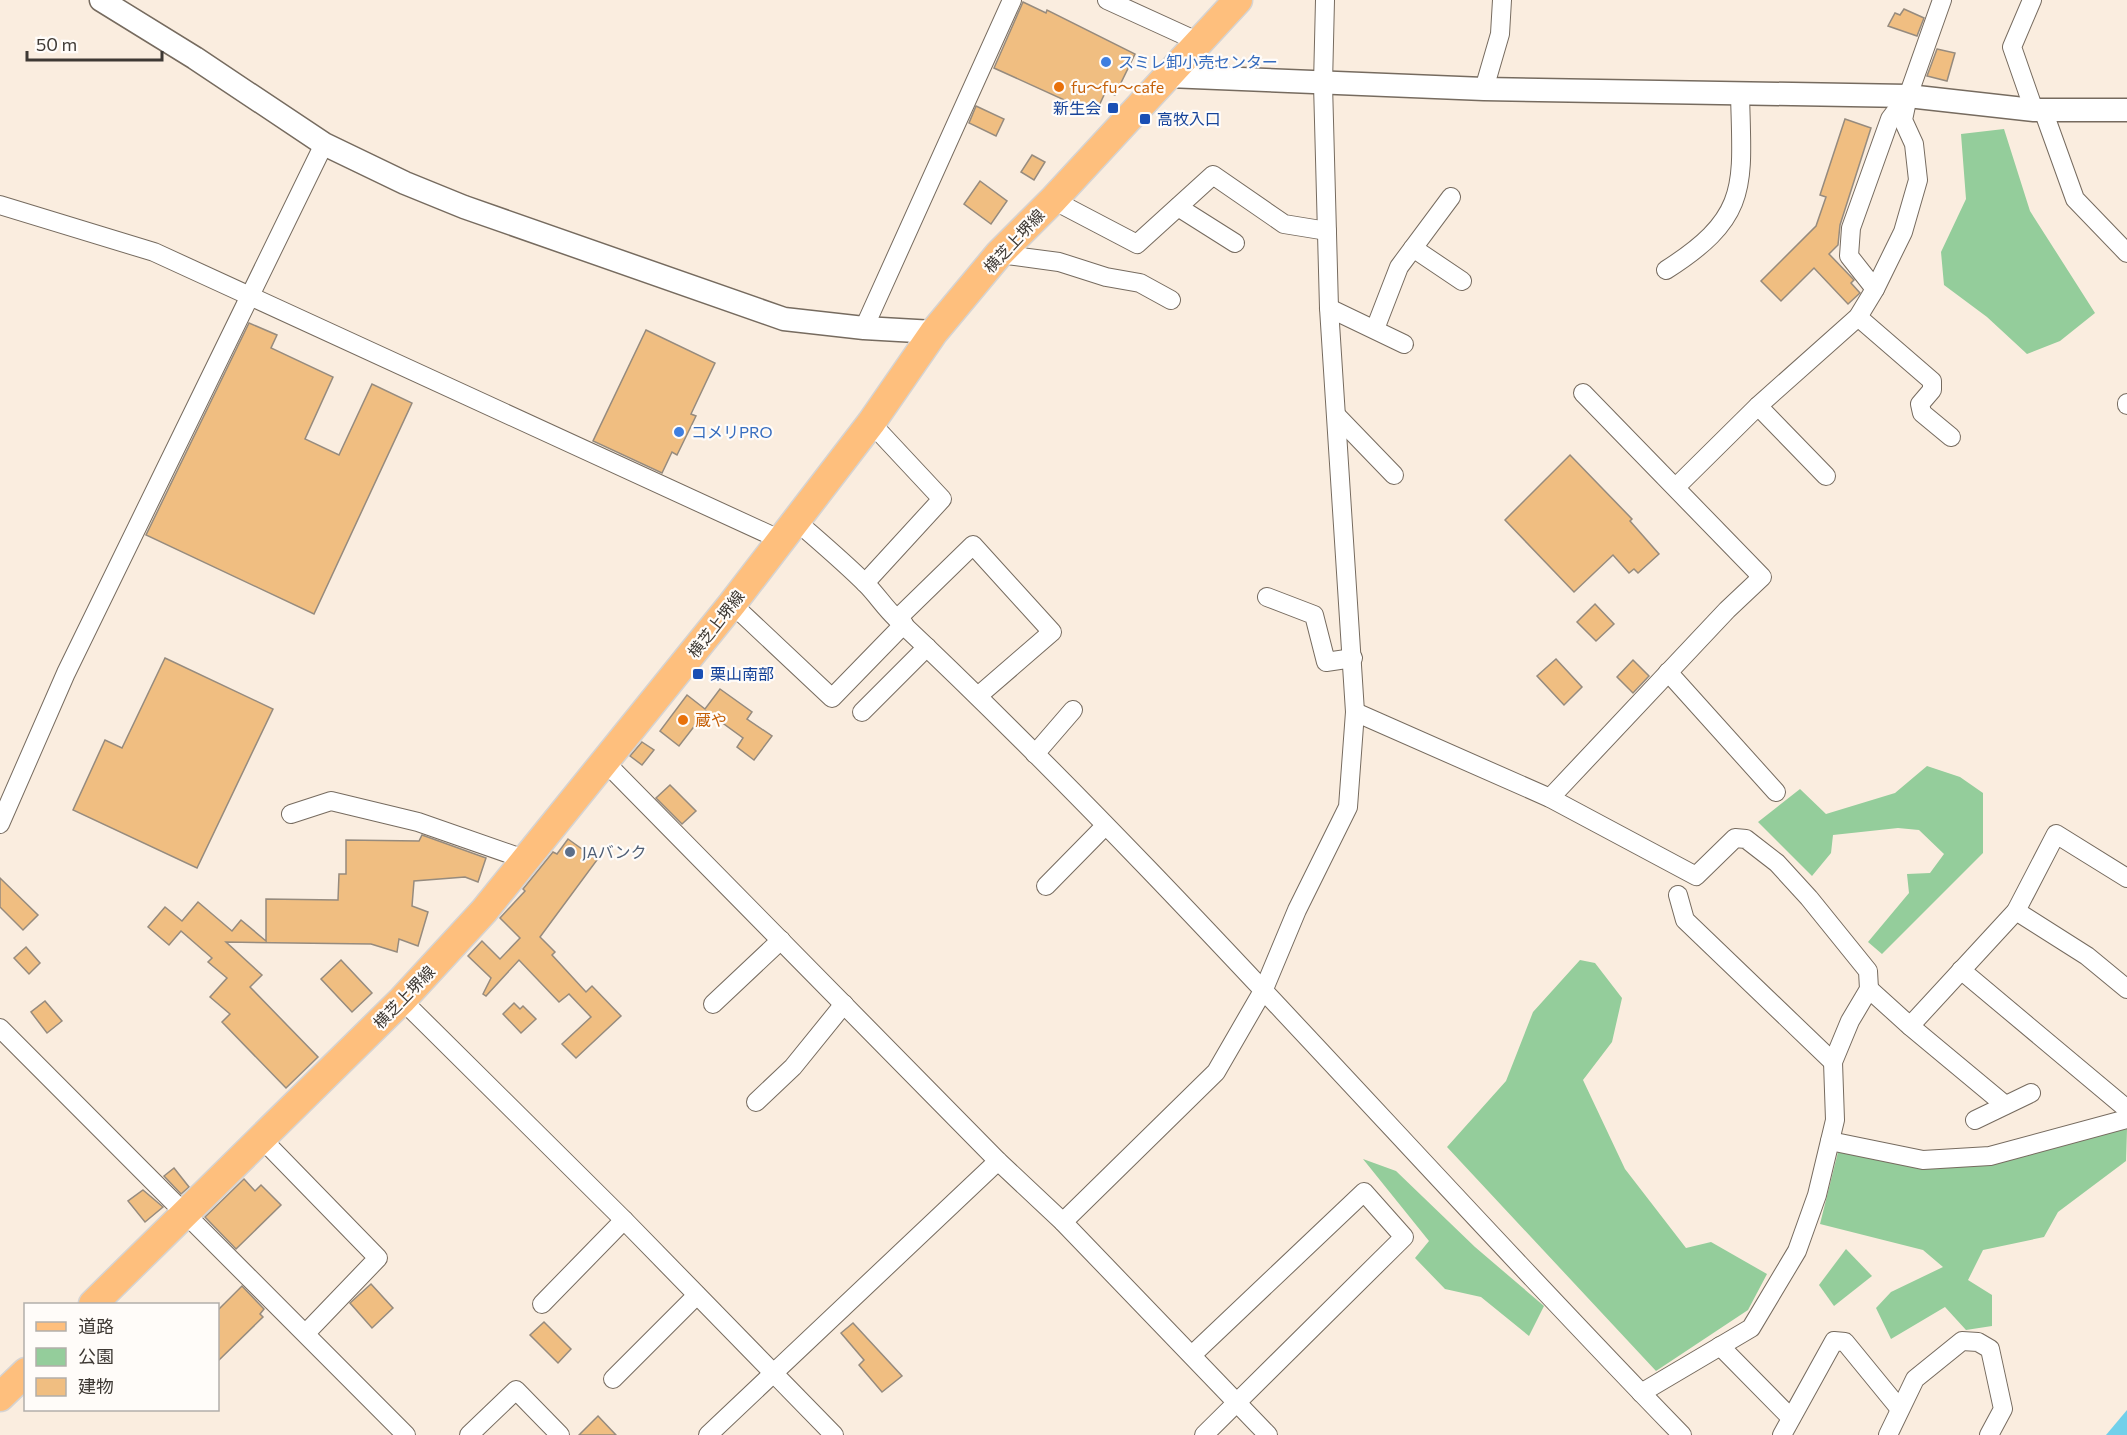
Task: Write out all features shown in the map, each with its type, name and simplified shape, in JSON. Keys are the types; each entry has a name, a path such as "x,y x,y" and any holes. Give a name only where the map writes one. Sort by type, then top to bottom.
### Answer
{"main road":[{"name":"横芝上堺線","path":"95,1303 402,1000 527,860 732,604 871,423 934,332 999,254 1053,200 1238,0"},
{"path":"0,1397 24,1374"}],"street":[{"path":"101,0 324,144 405,183 465,207 784,319 864,328 934,332"},
{"path":"864,328 1012,0"},
{"path":"1107,0 1199,42"},
{"path":"1063,1222 1216,1072 1264,989 1297,910 1348,807 1355,712 1329,308 1323,84 1325,0"},
{"path":"1484,89 1500,34 1502,0"},
{"path":"1676,487 1758,406 1858,317 1875,289 1903,232 1918,180 1914,144 1904,120 1908,96 1942,0"},
{"path":"2032,0 2012,47 2075,199 2127,253"},
{"path":"1168,76 1484,89 1908,96 2038,110 2127,110"},
{"path":"1666,270 1711,239 1730,212 1739,187 1742,167 1740,93"},
{"path":"1875,289 1849,256 1851,228 1890,119 1908,96"},
{"path":"0,824 66,673 324,144"},
{"path":"1053,200 1137,244 1213,175 1284,224 1327,231"},
{"path":"1375,329 1399,267 1451,197"},
{"path":"0,205 154,252 788,530 865,583 1264,989 1406,1144 1682,1435"},
{"path":"1178,207 1235,243"},
{"path":"1413,248 1462,281"},
{"path":"999,254 1059,262 1106,277 1140,283 1171,300"},
{"path":"1329,308 1404,344"},
{"path":"1858,317 1932,381 1932,390 1920,404 1923,413 1951,437"},
{"path":"1550,798 1668,672 1762,577 1583,393"},
{"path":"1758,406 1826,477"},
{"path":"1336,416 1394,475"},
{"path":"865,583 942,499 871,423"},
{"path":"732,604 832,698 900,621 973,545 1052,632 978,696"},
{"path":"1267,597 1314,615 1326,662 1353,658"},
{"path":"862,712 927,647"},
{"path":"1668,672 1776,792"},
{"path":"1035,754 1073,710"},
{"path":"1355,712 1550,798 1696,876 1735,838 1746,839 1778,863 1853,949 1868,971 1869,989 1850,1021 1833,1062 1835,1120 1817,1195 1797,1251 1751,1328 1641,1393"},
{"path":"606,763 998,1161 1063,1222 1238,1401 1268,1435"},
{"path":"291,814 331,801 418,822 527,860"},
{"path":"1046,886 1105,826"},
{"path":"1910,1026 2016,910 2056,834 2127,879"},
{"path":"1678,895 1684,920 1833,1062"},
{"path":"2016,910 2087,956 2127,989"},
{"path":"712,1004 781,940"},
{"path":"1961,970 2127,1108"},
{"path":"1869,989 2005,1105"},
{"path":"402,1000 624,1220 834,1435"},
{"path":"756,1102 793,1066 844,1004"},
{"path":"0,1028 406,1435"},
{"path":"1975,1120 2031,1094"},
{"path":"1830,1141 1923,1160 1990,1156 2127,1119"},
{"path":"262,1140 378,1258 306,1333"},
{"path":"708,1435 772,1372 998,1161"},
{"path":"1192,1355 1364,1192 1404,1236 1204,1435"},
{"path":"542,1304 624,1220"},
{"path":"613,1379 697,1295"},
{"path":"1782,1435 1834,1341 1845,1342 1899,1408"},
{"path":"1894,1433 1899,1408 1915,1379 1962,1341 1978,1342 1990,1349 2003,1409 1989,1435"},
{"path":"1720,1346 1791,1418"},
{"path":"469,1435 516,1390 560,1435"}],"green space":[{"path":"2004,129 2030,211 2095,313 2060,341 2027,354 1987,317 1944,285 1941,252 1966,199 1961,134"},
{"path":"1927,766 1960,777 1983,793 1983,853 1882,954 1868,942 1909,893 1907,874 1930,873 1944,854 1919,830 1898,828 1833,835 1831,853 1812,876 1758,822 1800,789 1826,814 1895,793"},
{"path":"1580,960 1595,963 1622,998 1612,1042 1583,1080 1625,1169 1686,1248 1711,1242 1767,1274 1748,1310 1656,1371 1447,1147 1506,1081 1533,1012"},
{"path":"2127,1129 2126,1161 2058,1212 2044,1237 1983,1250 1968,1280 1992,1295 1992,1326 1966,1330 1945,1307 1891,1339 1876,1308 1891,1292 1943,1267 1923,1250 1820,1224 1838,1152 1928,1167"},
{"path":"1363,1159 1396,1171 1475,1247 1544,1306 1529,1336 1481,1297 1445,1289 1415,1258 1429,1241"},
{"path":"1846,1249 1872,1276 1834,1306 1819,1285"}],"water":[{"path":"2127,1410 2127,1435 2106,1435"}],"building":[{"path":"1023,2 1046,13 1047,10 1135,54 1115,95 1106,91 1095,114 994,68"},
{"path":"1904,9 1924,18 1917,36 1888,26 1895,13 1900,15"},
{"path":"1937,49 1955,53 1947,81 1927,76"},
{"path":"976,106 1004,119 996,136 969,123"},
{"path":"1845,119 1871,128 1840,225 1838,245 1829,254 1854,280 1851,283 1860,293 1848,304 1814,268 1781,301 1761,281 1816,226 1826,197 1820,195"},
{"path":"1032,155 1045,162 1034,180 1021,172"},
{"path":"980,181 1007,201 991,224 964,204"},
{"path":"249,323 277,335 271,348 333,377 305,439 339,455 372,384 412,403 314,614 146,535"},
{"path":"646,330 715,363 691,414 696,416 677,455 672,452 662,473 593,441"},
{"path":"1570,455 1632,519 1630,521 1659,554 1638,573 1634,569 1629,573 1613,555 1574,592 1505,520"},
{"path":"1595,604 1614,624 1596,641 1577,622"},
{"path":"165,658 273,709 197,868 73,810 105,740 122,748"},
{"path":"1556,659 1582,687 1564,705 1537,676"},
{"path":"1633,660 1649,676 1633,693 1617,677"},
{"path":"720,689 752,712 747,719 772,736 754,760 737,747 743,738 706,711 679,746 660,731 687,695 705,709"},
{"path":"642,742 654,750 642,765 630,756"},
{"path":"670,785 696,811 682,824 656,798"},
{"path":"422,835 486,858 478,882 465,877 414,881 412,906 428,912 418,946 399,939 397,952 371,944 226,942 262,975 250,987 318,1057 286,1088 222,1022 230,1014 210,997 227,978 208,962 212,958 181,931 169,945 148,927 165,907 182,921 198,902 232,931 241,920 266,941 266,899 338,900 339,874 346,874 346,840 419,841"},
{"path":"568,839 597,860 540,937 555,952 552,955 586,992 592,986 621,1016 576,1058 562,1044 591,1017 569,994 559,1002 519,960 486,996 483,994 491,978 468,956 482,941 500,959 520,938 500,918 525,891 523,889 553,852 557,854"},
{"path":"0,878 38,915 23,930 0,907"},
{"path":"26,947 40,963 29,974 14,958"},
{"path":"341,960 372,993 352,1012 321,979"},
{"path":"45,1001 62,1021 47,1033 31,1012"},
{"path":"514,1003 520,1009 523,1006 536,1019 521,1033 503,1014"},
{"path":"174,1168 189,1187 181,1194 164,1176"},
{"path":"244,1179 255,1191 261,1185 281,1205 236,1249 205,1217"},
{"path":"143,1190 163,1207 145,1222 128,1201"},
{"path":"371,1284 393,1308 372,1328 350,1303"},
{"path":"242,1286 264,1309 260,1314 263,1317 219,1360 219,1309"},
{"path":"544,1322 571,1349 558,1363 530,1335"},
{"path":"853,1323 902,1376 882,1392 859,1365 864,1360 841,1333"},
{"path":"598,1416 616,1435 579,1435"}],"place":[{"name":"スミレ卸小売センター","path":"1106,62"},
{"name":"fu～fu～cafe","path":"1059,87"},
{"name":"新生会","path":"1113,108"},
{"name":"高牧入口","path":"1145,119"},
{"name":"コメリPRO","path":"679,432"},
{"name":"栗山南部","path":"698,674"},
{"name":"蔵や","path":"683,720"},
{"name":"JAバンク","path":"570,852"}]}
